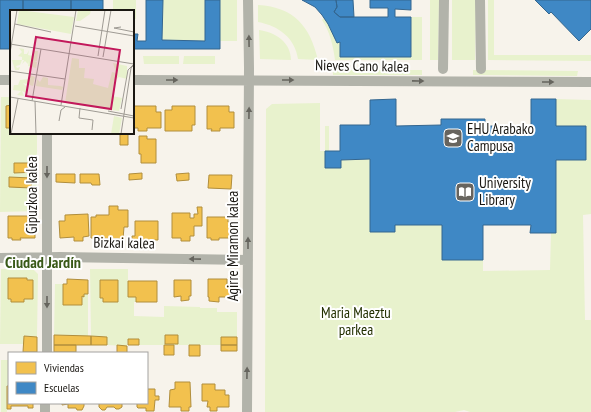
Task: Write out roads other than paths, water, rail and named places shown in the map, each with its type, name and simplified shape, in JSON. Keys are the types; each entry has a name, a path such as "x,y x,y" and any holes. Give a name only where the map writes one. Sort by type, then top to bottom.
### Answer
{"street":[{"name":"Agirre Miramon kalea","path":"247,412 248,0"},
{"path":"443,69 444,0"},
{"path":"480,0 481,69"},
{"name":"Nieves Cano kalea","path":"134,80 591,82"},
{"name":"Gipuzkoa kalea","path":"47,134 47,352"},
{"name":"Bizkai kalea","path":"0,258 248,260"}],"place":[{"name":"EHU Arabako Campusa","path":"453,138"},
{"name":"University Library","path":"465,192"}],"district":[{"name":"Ciudad Jardín","path":"43,262"}],"park label":[{"name":"Maria Maeztu parkea","path":"356,322"}]}
